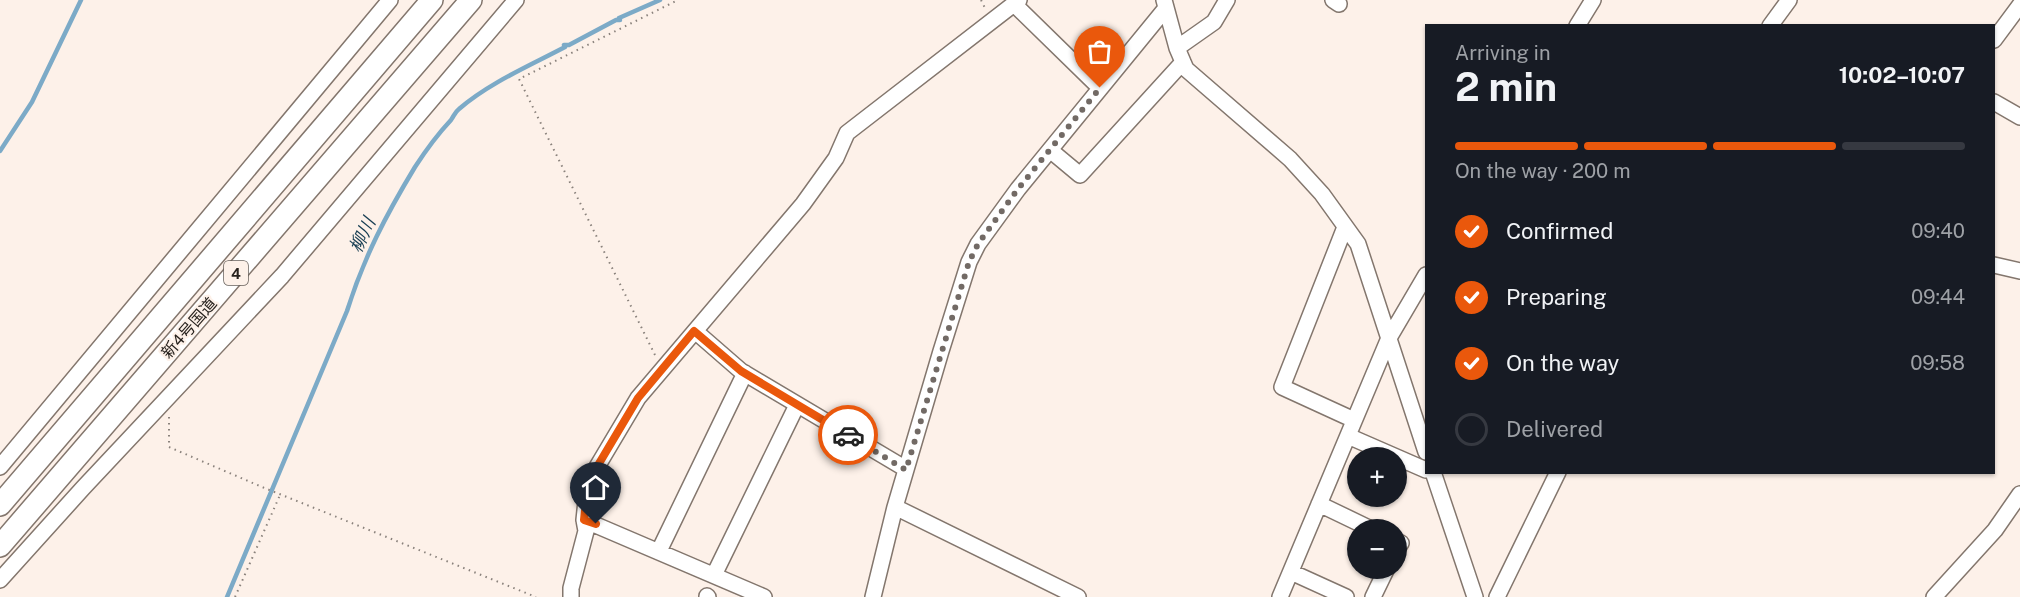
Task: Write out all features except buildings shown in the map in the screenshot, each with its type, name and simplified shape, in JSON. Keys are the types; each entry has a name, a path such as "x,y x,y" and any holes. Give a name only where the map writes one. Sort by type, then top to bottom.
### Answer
{"highway":[{"name":"新4号国道","path":"0,505 432,0"},
{"name":"新4号国道","path":"0,546 471,0"}],"street":[{"path":"0,467 390,0"},
{"path":"0,580 282,276 516,0"},
{"path":"1050,150 1080,175 1180,55 1214,22 1227,0"},
{"path":"1578,24 1593,0"},
{"path":"1771,24 1789,0"},
{"path":"572,597 571,588 586,531 584,520 588,482 638,398 803,204 836,158 847,133 1016,2 1100,88"},
{"path":"1165,4 1186,69 1290,159 1322,194 1358,244 1425,449"},
{"path":"873,597 895,507 969,262 978,244 1018,189 1165,4"},
{"path":"1995,39 2020,5"},
{"path":"1995,103 2020,117"},
{"path":"1346,227 1282,387 1354,420"},
{"path":"1995,265 2020,271"},
{"path":"1280,597 1389,338 1425,277"},
{"path":"694,331 745,373 906,470"},
{"path":"659,551 745,373"},
{"path":"714,575 797,405"},
{"path":"1348,436 1425,470"},
{"path":"1433,474 1474,597"},
{"path":"1497,597 1557,474"},
{"path":"1934,597 1995,530 2020,494"},
{"path":"1319,504 1350,519"},
{"path":"895,507 1078,597"},
{"path":"584,520 764,597"},
{"path":"1291,572 1346,597"},
{"path":"1373,597 1382,579"}],"path":[{"path":"662,369 519,79 678,0"},
{"path":"172,393 169,447 280,495 536,597"},
{"path":"235,597 280,495"}],"waterway":[{"path":"0,151 32,102 81,0"},
{"name":"柳川","path":"227,597 347,311 368,254 415,167 441,131 458,110 483,91 565,47 564,45 569,45 620,20 619,18 660,0"}],"way so far":[{"path":"848,435 906,470 969,262 978,244 1018,189 1100,88"}],"route":[{"path":"596,524 584,520 588,482 638,398 694,331 741,371 848,435"}]}
